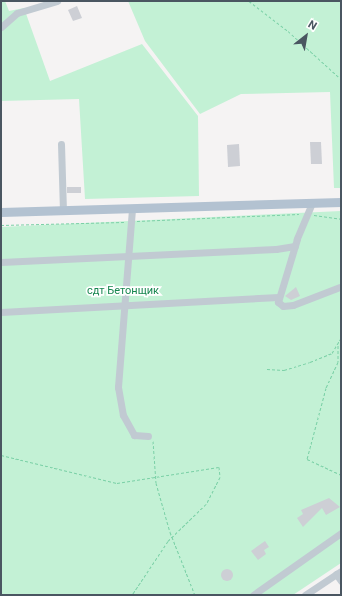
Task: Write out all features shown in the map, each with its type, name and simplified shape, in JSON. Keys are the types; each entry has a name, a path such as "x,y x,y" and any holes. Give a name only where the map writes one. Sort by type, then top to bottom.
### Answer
{"main road":[{"path":"1,212 341,202"}],"street":[{"path":"1,28 17,13 58,1"},
{"path":"60,144 63,211"},
{"path":"312,203 295,246 278,302 283,306 294,305 340,287"},
{"path":"132,209 130,254 118,387 123,415 134,435 148,436"},
{"path":"1,262 130,254 276,250 295,246"},
{"path":"1,312 126,304 280,297"},
{"path":"253,595 341,533"},
{"path":"305,595 339,573 341,581"}],"path":[{"path":"249,1 288,31 341,79"},
{"path":"1,225 132,222 307,214 341,219"},
{"path":"341,338 338,346 338,362 324,395 307,459 341,475"},
{"path":"267,369 284,370 310,362 338,346"},
{"path":"148,436 153,441 156,476 173,537 196,595"},
{"path":"1,455 104,481 156,476 216,465 221,471 206,504 173,537 132,595"}],"green space":[{"path":"1,1 5,1 9,11 24,8 50,81 142,44 198,116 199,196 85,199 79,99 1,101"},
{"path":"128,1 341,1 341,188 334,188 330,92 241,94 200,114 145,41"},
{"name":"сдт Бетонщик","path":"341,211 341,563 293,595 1,595 1,227"}],"building":[{"path":"77,6 82,18 73,21 68,10"},
{"path":"310,142 321,142 322,164 311,164"},
{"path":"239,144 240,166 228,167 227,145"},
{"path":"67,187 81,187 81,193 67,193"},
{"path":"296,287 300,296 291,300 285,296"},
{"path":"329,498 340,507 326,515 322,508 303,527 297,518 303,514 301,510"},
{"path":"265,541 269,547 264,550 266,554 258,560 251,551"},
{"path":"227,569 231,571 233,575 231,579 227,581 223,579 221,575 223,571"}]}
